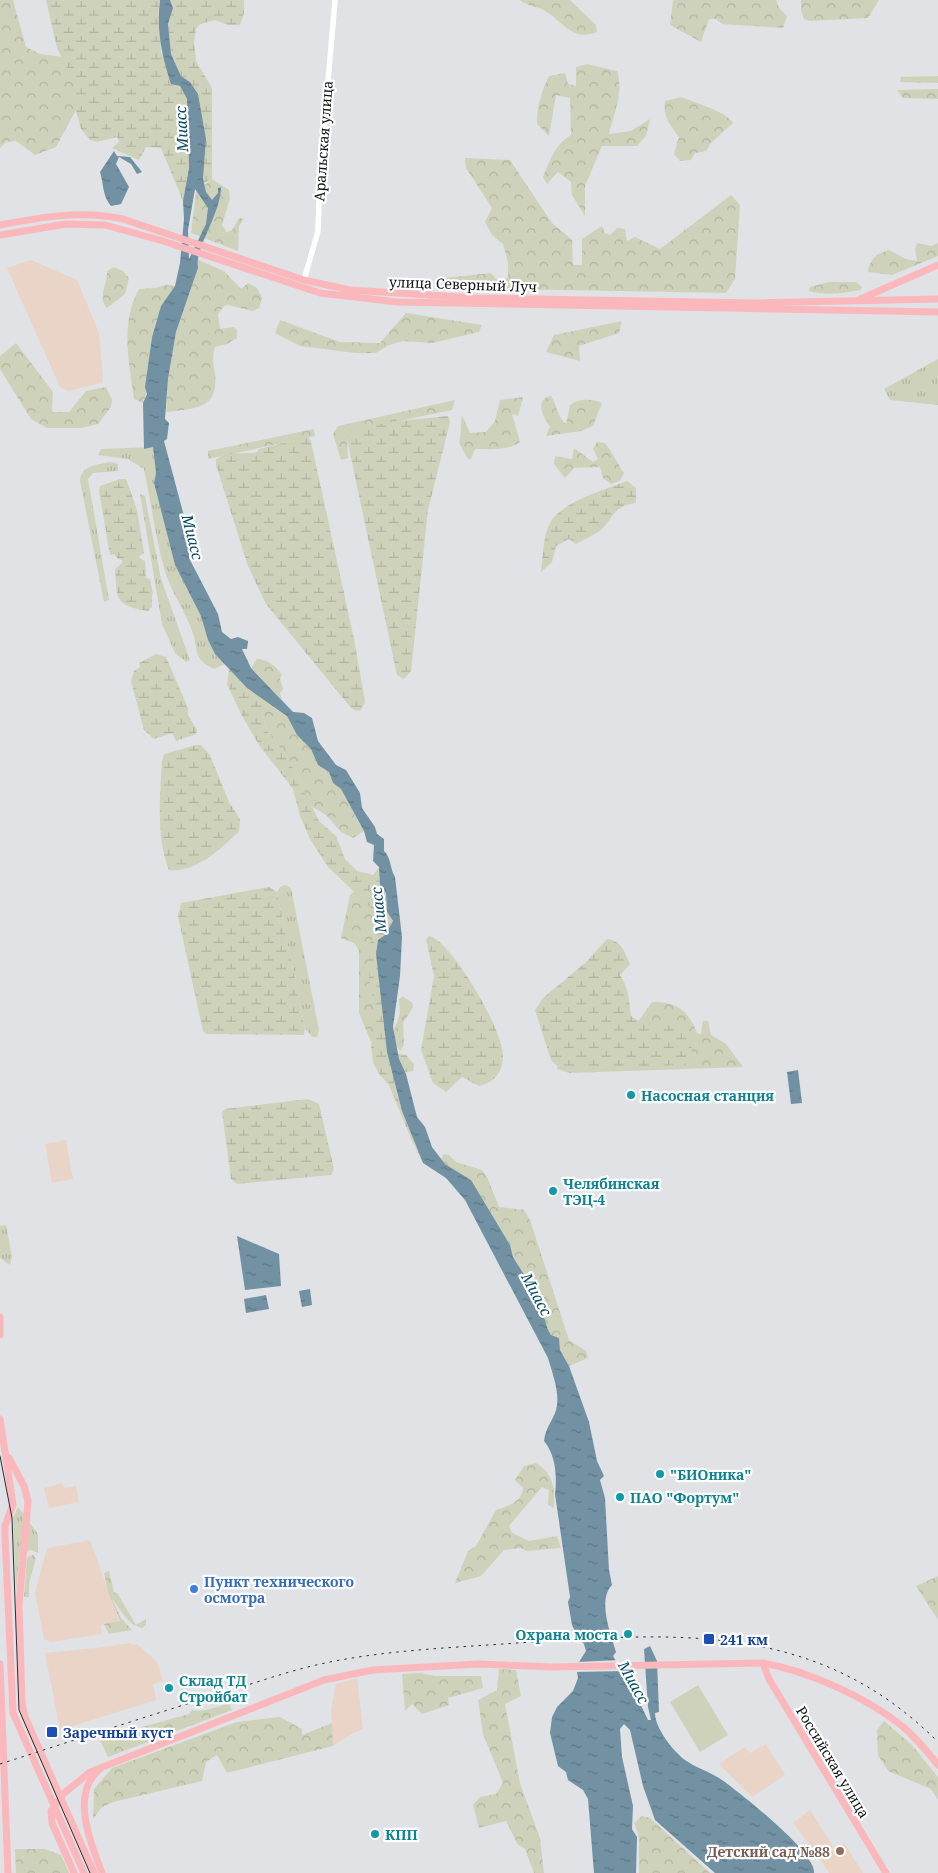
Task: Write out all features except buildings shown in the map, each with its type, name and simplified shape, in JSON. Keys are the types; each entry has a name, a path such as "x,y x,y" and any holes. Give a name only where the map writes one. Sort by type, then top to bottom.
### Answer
{"main road":[{"name":"улица Северный Луч","path":"0,225 49,216 88,214 123,219 304,280 350,290 466,297 756,303 938,299"},
{"name":"улица Северный Луч","path":"0,236 66,224 105,225 163,241 320,293 397,302 938,312"},
{"path":"850,302 881,292 938,265"},
{"path":"0,1317 0,1334"},
{"path":"0,1418 13,1504 5,1526 13,1713 84,1873"},
{"path":"4,1442 15,1472 24,1486 28,1501 19,1605 21,1696 25,1717 94,1873"},
{"path":"73,1871 50,1816 55,1803 90,1772 324,1680 357,1672 478,1664 553,1667 663,1663 763,1663 790,1669 822,1682 886,1715 911,1734 938,1765"},
{"name":"Российская улица","path":"763,1663 769,1679 886,1873"},
{"path":"0,1664 8,1870"},
{"path":"84,1806 87,1785 97,1772 108,1764"},
{"path":"67,1791 74,1790 82,1795 102,1873"}],"street":[{"name":"Аральская улица","path":"304,280 318,232 320,174 335,0"}],"shaded area":[{"path":"31,260 77,280 99,333 102,383 68,391 60,387 7,268"},
{"path":"66,1140 73,1179 52,1183 45,1144"},
{"path":"62,1483 64,1488 76,1486 79,1502 49,1508 44,1488"},
{"path":"90,1540 119,1621 101,1625 102,1634 51,1642 44,1639 35,1593 47,1548"},
{"path":"131,1643 132,1645 137,1644 157,1662 163,1681 153,1684 156,1700 60,1730 45,1653"},
{"path":"357,1678 363,1729 333,1746 331,1710 336,1684"},
{"path":"766,1744 785,1775 752,1797 719,1764 745,1747 750,1753"},
{"path":"810,1810 833,1846 818,1857 793,1823"},
{"name":"Детский сад №88","path":"844,1843 863,1873 829,1873 820,1859"}],"green space":[{"path":"0,0 13,0 26,47 40,54 62,57 76,86 76,110 56,147 35,155 16,141 6,142 0,148"},
{"path":"46,0 160,0 158,13 161,52 187,99 189,168 183,201 161,148 146,147 139,160 112,148 119,142 117,137 97,142 90,140 81,129 76,111 76,87 57,48"},
{"path":"170,0 244,0 244,13 240,25 228,25 215,20 200,24 196,29 194,42 196,61 212,88 212,179 204,183 190,82 181,76 171,54 168,24 173,8"},
{"path":"520,0 570,0 596,25 597,32 588,34 575,33 552,15"},
{"path":"673,0 776,0 779,8 787,16 783,28 722,24 716,19 709,19 701,42 670,25"},
{"path":"801,0 879,0 868,18 810,21 804,19 801,10"},
{"path":"587,64 617,71 619,94 609,134 631,131 650,119 646,136 637,146 602,146 585,186 585,216 572,195 571,182 558,172 547,184 543,177 550,159 557,148 571,135 570,98 556,95 549,136 537,124 537,112 549,76 565,73 568,84 576,86 576,67"},
{"path":"938,76 938,83 900,82 901,77"},
{"path":"938,89 938,99 903,98 897,90"},
{"path":"681,97 718,111 733,123 711,143 706,151 695,153 691,160 680,161 674,154 679,137 668,120 665,112 665,101"},
{"path":"465,158 510,160 552,223 572,240 573,265 582,265 582,239 602,226 605,233 610,235 617,228 625,229 627,241 635,237 660,249 731,195 740,205 735,279 726,293 451,288 445,278 491,273 500,283 508,277 508,262 503,244 492,235 485,222 492,208 466,168"},
{"path":"212,179 229,190 230,198 222,225 227,233 233,229 239,218 244,219 239,226 238,251 191,233 196,192"},
{"path":"917,243 931,246 938,243 938,256 892,275 868,272 874,257 889,250 906,259 917,261 915,249"},
{"path":"196,259 224,271 241,289 248,283 257,288 262,298 259,308 253,311 228,305 224,306 218,314 220,329 234,327 237,330 237,338 227,344 215,347 213,360 215,386 209,401 195,408 166,412 168,379 176,332 198,268"},
{"path":"114,267 123,271 129,278 125,294 107,308 104,304 103,295 107,271"},
{"path":"829,282 856,282 862,287 861,290 835,294 809,291 810,287"},
{"path":"165,285 175,286 161,310 154,330 148,387 143,403 134,399 128,343 130,315 139,289"},
{"path":"406,313 482,325 479,332 432,343 403,341 389,345 376,353 355,353 300,346 275,333 280,320 340,342 380,343"},
{"path":"622,321 619,333 579,346 580,361 546,352 554,335"},
{"path":"16,343 53,392 52,412 69,412 86,391 106,387 112,400 111,407 98,424 81,428 47,428 31,419 0,369 0,356"},
{"path":"938,359 938,405 890,400 884,389"},
{"path":"551,396 561,418 566,424 570,405 586,400 602,403 593,426 581,431 546,436 550,426 545,418 541,404 546,398"},
{"path":"523,397 518,416 512,414 520,442 504,448 475,449 471,459 468,459 459,443 462,415 470,433 486,432 495,421 500,400"},
{"path":"455,400 452,410 352,431 347,439 348,458 341,460 333,434 338,426"},
{"path":"448,416 450,422 428,510 411,671 404,679 397,675 347,439 350,431 389,422"},
{"path":"314,429 315,436 208,459 208,451"},
{"path":"309,438 311,442 354,639 365,702 361,710 356,711 351,708 266,604 248,566 216,465 216,459 221,456 257,452 259,449"},
{"path":"597,442 605,443 624,473 620,481 611,484 603,478 600,467 574,468 565,478 554,464 555,456 572,459 574,448 593,462 598,459 593,449"},
{"path":"153,447 156,473 154,483 175,565 201,616 208,640 215,654 225,664 214,669 202,661 197,652 194,635 164,568 144,469 128,459 98,455 101,449"},
{"path":"110,462 118,464 118,471 93,473 88,479 109,600 104,602 80,481 83,472 90,467"},
{"path":"120,479 126,479 137,510 144,553 138,557 145,561 146,578 150,579 153,594 152,607 148,611 124,604 120,600 116,588 115,569 122,563 122,560 118,559 114,554 110,555 99,491 100,486"},
{"path":"627,481 636,488 636,503 619,509 603,528 593,535 576,544 569,539 556,546 552,562 541,572 546,534 550,523 556,515 574,502"},
{"path":"140,494 145,496 161,579 190,660 186,662 175,653 162,624"},
{"path":"156,654 166,657 188,708 188,715 197,730 196,734 176,741 172,733 154,739 144,730 131,681 134,671 140,667 139,663"},
{"path":"257,659 271,664 282,675 280,679 283,689 280,693 282,700 251,668"},
{"path":"229,669 247,688 273,704 265,706 262,711 267,731 289,760 319,821 336,836 345,859 357,871 373,875 379,867 380,887 386,893 387,912 393,921 385,935 387,1052 406,1055 414,1064 413,1071 402,1073 394,1080 402,1111 423,1163 389,1085 379,1074 373,1062 371,1044 377,1030 369,978 369,944 379,930 380,925 372,909 328,867 310,839 300,816 293,789 259,745 242,716 227,684"},
{"path":"273,704 287,716 297,735 311,749 318,765 329,772 333,783 341,789 364,831 353,838 341,832 326,815 311,806 289,760 267,731 262,711 265,706"},
{"path":"201,745 210,755 229,802 240,819 239,832 198,864 189,868 169,870 162,844 161,830 162,761 164,754"},
{"path":"285,885 291,888 319,1030 317,1037 312,1037 305,1028 277,892 280,887"},
{"path":"269,887 277,892 305,1028 304,1035 207,1034 203,1031 178,916 181,903"},
{"path":"356,890 363,891 383,925 381,1039 371,1042 359,1013 359,950 354,943 341,938 350,895"},
{"path":"429,936 439,942 450,953 463,970 486,1009 501,1044 503,1062 497,1076 479,1086 462,1077 446,1092 433,1083 421,1050 434,976 426,939"},
{"path":"607,939 619,944 630,964 620,975 627,990 631,1016 651,1024 673,1026 688,1034 691,1043 691,1058 683,1065 560,1069 551,1060 535,1010 543,998 585,963"},
{"path":"403,997 412,1002 413,1007 403,1023 404,1045 400,1051 394,1041 393,1033 400,1014 399,999"},
{"path":"652,1002 661,1002 680,1009 690,1018 697,1033 701,1034 703,1021 708,1021 711,1035 726,1044 743,1067 570,1073 557,1069 559,1061 635,1026"},
{"path":"308,1099 319,1104 334,1169 331,1175 237,1184 231,1179 222,1112 225,1109"},
{"path":"444,1154 449,1155 456,1162 482,1170 487,1177 499,1207 524,1210 530,1220 569,1340 586,1351 588,1358 569,1366 560,1350 559,1338 551,1335 548,1330 539,1301 513,1257 510,1245 471,1180 445,1164 441,1159"},
{"path":"6,1225 12,1257 10,1265 0,1258 0,1226"},
{"path":"536,1463 547,1472 552,1482 554,1508 548,1505 549,1490 542,1487 509,1526 512,1533 529,1541 557,1536 561,1548 526,1551 521,1548 504,1550 481,1576 455,1583 468,1551 476,1546 496,1510 514,1503 520,1497 523,1488 515,1480 524,1466"},
{"path":"18,1507 24,1515 16,1592 13,1518"},
{"path":"29,1522 38,1534 38,1553 31,1550 26,1552"},
{"path":"34,1555 36,1559 29,1583 29,1597 24,1597 27,1559 29,1556"},
{"path":"109,1571 114,1592 118,1594 136,1625 146,1619 146,1625 142,1628 133,1624 112,1599 121,1618 132,1630 109,1634 104,1624 120,1621 108,1592 104,1573"},
{"path":"938,1576 938,1620 916,1586"},
{"path":"499,1669 516,1670 521,1696 505,1704 520,1783 540,1838 544,1873 534,1873 525,1849 518,1845 506,1821 479,1828 473,1805 480,1797 496,1794 503,1783 483,1734 478,1700 497,1690"},
{"path":"420,1673 435,1676 481,1676 483,1688 448,1698 449,1705 422,1714 412,1704 405,1711 402,1674"},
{"path":"698,1685 728,1735 700,1752 670,1702"},
{"path":"229,1704 232,1710 108,1757 100,1740 138,1731 142,1727 189,1714 192,1710 205,1710"},
{"path":"280,1717 302,1729 302,1735 332,1723 333,1746 227,1773 217,1755 206,1762 202,1781 113,1802 102,1807 93,1819 94,1789 112,1768 237,1722"},
{"path":"884,1721 912,1745 938,1777 938,1800 931,1789 888,1771 878,1755 877,1730"},
{"path":"642,1816 650,1818 710,1873 639,1873 639,1837 634,1823"},
{"path":"15,1849 45,1849 61,1855 69,1873 16,1873"}],"water":[{"path":"160,0 170,0 173,8 168,24 171,54 181,76 190,82 198,94 206,139 203,178 206,192 212,200 218,193 218,188 221,187 217,208 200,251 198,268 176,332 168,379 165,419 169,423 167,439 164,441 188,531 189,558 218,614 222,632 231,639 238,637 248,641 247,649 242,649 251,668 293,712 304,713 312,718 318,741 336,765 346,770 360,793 362,808 375,827 377,834 384,839 384,851 388,856 395,877 402,937 400,976 393,1027 399,1059 406,1074 417,1117 425,1127 432,1147 445,1164 471,1180 510,1245 513,1257 539,1301 548,1330 551,1335 559,1338 560,1350 569,1366 589,1422 597,1461 604,1476 600,1480 605,1498 609,1570 612,1585 608,1591 605,1608 616,1652 613,1656 631,1685 648,1720 651,1720 648,1707 644,1649 650,1646 657,1661 659,1712 655,1713 656,1719 666,1739 685,1760 722,1780 776,1824 803,1852 812,1864 814,1873 715,1873 655,1820 643,1786 630,1730 624,1724 620,1729 622,1757 633,1806 632,1829 637,1837 636,1873 594,1873 588,1799 583,1790 568,1780 566,1772 558,1766 550,1733 552,1717 557,1707 573,1691 578,1678 576,1667 586,1651 584,1644 579,1640 572,1625 568,1602 570,1597 555,1494 555,1466 551,1453 544,1441 546,1431 555,1414 557,1399 555,1381 548,1358 465,1200 446,1178 423,1163 402,1111 387,1052 376,954 378,940 385,935 393,921 387,912 386,893 380,887 379,867 373,861 374,845 367,842 364,831 341,789 333,783 329,772 318,765 311,749 297,735 287,716 247,688 215,654 208,640 201,616 175,565 154,483 156,473 153,447 144,449 143,403 147,394 145,387 152,337 161,306 175,286 180,263 184,219 183,201 189,168 187,99 180,86 171,84 161,43","holes":["195,189 208,208 206,224 189,259 188,230"]},
{"path":"114,151 117,156 130,157 142,172 137,174 131,164 119,157 116,164 129,187 121,204 111,206 105,194 100,172"},
{"path":"798,1070 802,1103 791,1104 787,1072"},
{"path":"237,1236 279,1254 281,1286 245,1290"},
{"path":"310,1289 312,1305 302,1307 299,1291"},
{"path":"266,1295 269,1309 246,1313 244,1299"}],"pier":[{"path":"614,1635 615,1640 578,1642 575,1637"},
{"path":"619,1660 625,1671 573,1672 577,1662"}],"tram line":[{"path":"0,1456 12,1518 19,1710 90,1873"}],"railway":[{"path":"0,1764 278,1675 316,1665 366,1656 441,1648 632,1637 687,1638 741,1643 793,1654 843,1674 891,1702 938,1742"}],"place":[{"name":"Насосная станция","path":"631,1095"},
{"name":"Челябинская ТЭЦ-4","path":"553,1191"},
{"name":"\"БИОника\"","path":"660,1474"},
{"name":"ПАО \"Фортум\"","path":"620,1497"},
{"name":"Пункт технического осмотра","path":"194,1589"},
{"name":"Охрана моста","path":"628,1634"},
{"name":"241 км","path":"709,1639"},
{"name":"Склад ТД Стройбат","path":"169,1688"},
{"name":"Заречный куст","path":"52,1732"},
{"name":"КПП","path":"375,1834"},
{"name":"Детский сад №88","path":"840,1851"}],"water label":[{"name":"Миасс","path":"181,129"},
{"name":"Миасс","path":"193,537"},
{"name":"Миасс","path":"378,910"},
{"name":"Миасс","path":"537,1294"},
{"name":"Миасс","path":"634,1682"}]}
